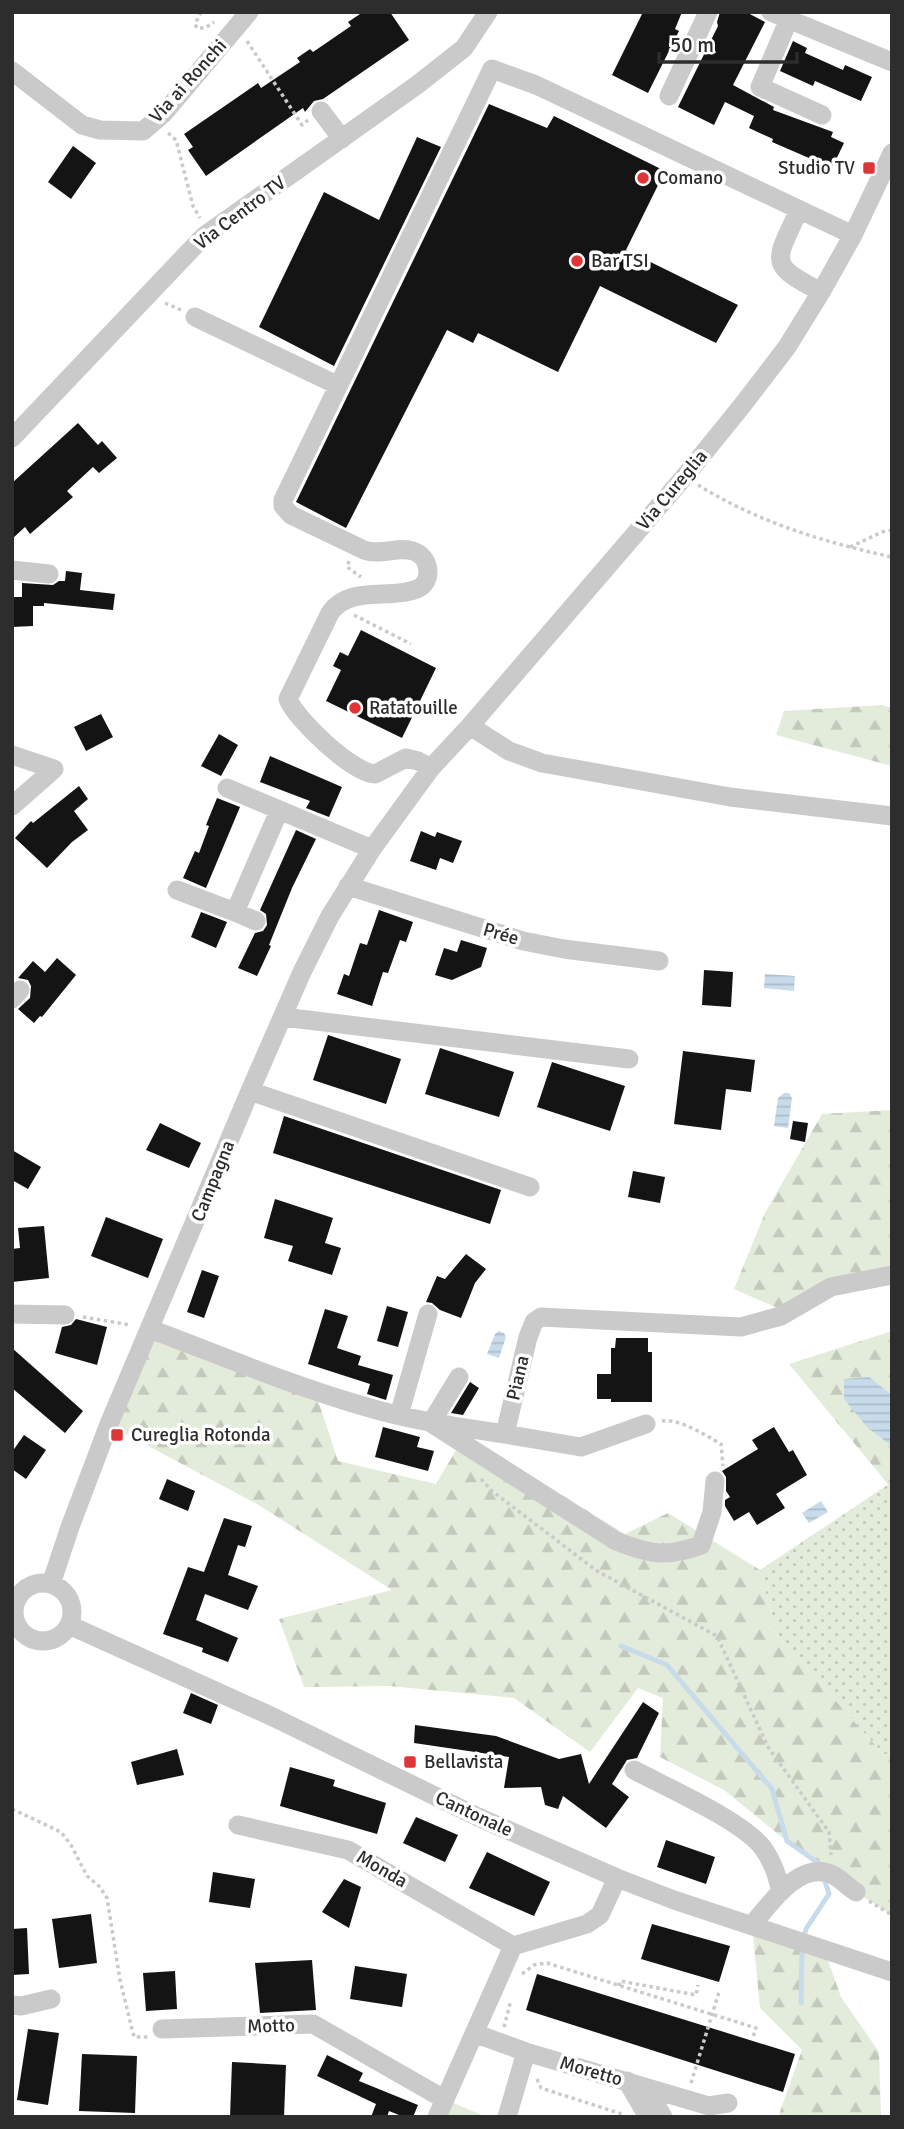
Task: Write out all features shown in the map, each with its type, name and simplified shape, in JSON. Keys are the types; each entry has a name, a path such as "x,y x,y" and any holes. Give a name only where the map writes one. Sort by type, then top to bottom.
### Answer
{"street":[{"name":"Via Centro TV","path":"12,438 209,232 342,139 464,48 488,12"},
{"path":"669,96 708,12"},
{"path":"822,115 760,87 784,15 892,62"},
{"name":"Via ai Ronchi","path":"12,71 82,125 100,131 143,131 154,122 243,19"},
{"path":"431,768 406,758 380,773 366,773 351,765 293,709 288,699 330,613 339,603 350,598 417,589 426,582 429,574 424,559 409,550 372,553 365,551 291,515 283,506 285,493 492,69 536,85 853,235"},
{"path":"321,111 342,139"},
{"name":"Via Cureglia","path":"411,797 431,768 685,476 772,366 821,292 853,235 892,153"},
{"path":"799,210 781,252 782,265 793,277 821,292"},
{"path":"195,317 337,385"},
{"path":"12,570 49,574"},
{"path":"470,726 509,751 541,763 730,797 892,816"},
{"path":"12,755 54,769 14,804"},
{"path":"226,788 372,849"},
{"name":"Campagna","path":"51,1584 84,1486 250,1091 316,944 348,886 411,797"},
{"path":"235,912 278,811"},
{"name":"Prée","path":"348,886 523,940 660,961"},
{"path":"177,890 256,921"},
{"path":"283,1017 629,1059"},
{"path":"250,1091 530,1187"},
{"name":"Piana","path":"505,1434 528,1337 534,1322 541,1317 741,1327 781,1316 831,1287 892,1275"},
{"path":"12,1314 65,1315"},
{"path":"399,1415 428,1314"},
{"path":"150,1329 315,1391 431,1423 581,1447 646,1424"},
{"path":"431,1423 458,1377"},
{"path":"431,1423 615,1541 640,1551 676,1554 701,1545 712,1512 715,1481"},
{"path":"51,1584 68,1595 72,1615 69,1625 57,1638 39,1641 30,1638 17,1625 13,1607 21,1592 28,1587 51,1584"},
{"name":"Cantonale","path":"69,1625 273,1717 478,1817 617,1878 892,1972"},
{"path":"634,1770 740,1827 762,1845 775,1867 781,1892"},
{"name":"Monda","path":"238,1825 348,1850 513,1946"},
{"path":"752,1925 781,1892 797,1878 812,1872 832,1874 856,1892"},
{"path":"441,2108 513,1946 587,1924 600,1915 617,1878"},
{"path":"12,2005 21,2006 51,1999"},
{"name":"Motto","path":"162,2029 313,2024 441,2108"},
{"name":"Moretto","path":"474,2033 526,2052 636,2084 718,2104"},
{"path":"507,2117 526,2052"},
{"path":"636,2084 645,2113"},
{"path":"636,2084 663,2117"}],"path":[{"path":"201,12 195,23 197,28 205,28 219,19"},
{"path":"243,19 302,125 321,111"},
{"path":"154,122 176,139 192,206 209,232"},
{"path":"148,295 195,317"},
{"path":"685,476 726,502 804,535 892,557"},
{"path":"849,548 892,530"},
{"path":"330,613 345,621 349,613 411,644"},
{"path":"65,1315 110,1320"},
{"path":"646,1424 668,1420 700,1432 721,1444 724,1465 717,1472 715,1481"},
{"path":"474,1471 492,1491 597,1571 717,1636 768,1747 829,1832 832,1874"},
{"path":"12,1809 61,1832 87,1875 100,1887 107,1898 120,1980 134,2037 151,2037 162,2029"},
{"path":"856,1892 892,1915"},
{"path":"519,1979 523,1972 534,1965 547,1963 756,2028 753,2037"},
{"path":"619,1986 620,1981 696,1995 698,1985"},
{"path":"694,2073 719,1992"},
{"path":"499,2042 512,1996"},
{"path":"526,2052 541,2088 630,2117 645,2113"}],"green space":[{"path":"882,705 892,708 892,766 776,735 784,711"},
{"path":"892,1110 892,1274 782,1310 734,1289 765,1213 822,1114"},
{"path":"150,1329 315,1391 338,1461 436,1484 465,1435 625,1534 668,1513 760,1570 776,1634 883,1754 892,1755 892,1915 826,1873 724,1790 660,1757 663,1698 638,1688 590,1752 514,1698 390,1686 304,1687 279,1619 392,1590 257,1504 109,1425"},
{"path":"892,1331 892,1489 789,1364"},
{"path":"889,1484 892,1489 892,1755 883,1754 776,1634 760,1570"},
{"path":"752,1925 824,1949 841,1997 879,2052 881,2117 778,2117 802,2050 760,2008"},
{"path":"444,2099 487,2117 437,2117"}],"water":[{"path":"765,974 795,976 794,991 764,988"},
{"path":"789,1093 792,1098 788,1128 774,1126 778,1098"},
{"path":"499,1331 506,1337 499,1358 487,1354 495,1334"},
{"path":"869,1377 892,1395 892,1446 868,1428 844,1399 844,1379"},
{"path":"821,1501 828,1512 809,1523 802,1513"}],"building":[{"path":"363,12 390,12 409,40 323,99 314,101 305,112 303,108 206,176 188,150 193,147 184,134 258,83 261,88 300,62 297,58 310,49 313,52 351,26 348,22"},
{"path":"643,12 682,12 675,29 679,31 648,93 612,75"},
{"path":"720,12 746,12 765,22 733,85 774,107 773,110 833,132 831,137 844,143 832,168 772,142 773,139 749,128 754,116 725,102 714,125 678,107 718,26"},
{"path":"793,41 807,48 805,53 843,70 845,65 872,77 861,101 815,81 813,86 780,71"},
{"path":"489,104 547,128 554,116 665,171 626,250 738,305 716,343 600,286 558,372 478,333 473,343 447,330 346,528 296,502"},
{"path":"417,137 441,147 334,366 259,327 324,192 379,220"},
{"path":"73,146 96,163 71,199 48,182"},
{"path":"78,423 98,445 102,441 117,458 99,473 93,467 67,491 73,497 30,534 25,527 12,539 12,483"},
{"path":"66,571 82,573 80,590 115,594 113,610 44,603 44,606 33,606 33,626 12,627 12,597 22,597 22,583 53,585 65,581"},
{"path":"361,630 436,668 402,738 326,701 341,670 333,666 340,652 348,656"},
{"path":"101,714 113,737 86,751 74,727"},
{"path":"219,734 238,745 221,776 201,766"},
{"path":"270,756 342,787 329,817 306,808 310,801 260,782"},
{"path":"79,786 88,799 74,811 88,830 47,868 15,838 31,821 33,823"},
{"path":"217,798 240,807 206,888 183,878 195,851 199,853"},
{"path":"296,830 316,839 292,888 257,976 238,968 255,933 263,931 267,925 266,914 260,910"},
{"path":"421,831 435,837 437,832 462,841 453,863 440,858 436,870 410,861"},
{"path":"379,910 413,922 406,942 400,940 388,973 383,972 372,1006 337,994 344,974 349,976 360,943 367,945"},
{"path":"201,912 227,922 216,948 191,937"},
{"path":"461,940 487,948 481,967 452,980 435,975 444,948 457,952"},
{"path":"57,958 76,975 34,1023 18,1009 30,998 31,986 28,980 18,978 33,961 45,972"},
{"path":"704,970 733,972 731,1007 702,1005"},
{"path":"328,1035 401,1059 386,1104 313,1080"},
{"path":"440,1048 514,1072 499,1117 425,1094"},
{"path":"683,1051 755,1060 751,1092 726,1089 721,1130 674,1124"},
{"path":"552,1062 625,1086 610,1131 537,1107"},
{"path":"284,1116 501,1190 490,1224 273,1153"},
{"path":"793,1121 808,1123 805,1142 790,1139"},
{"path":"160,1123 201,1143 189,1168 146,1150"},
{"path":"12,1150 41,1167 28,1189 12,1180"},
{"path":"633,1171 665,1177 660,1203 628,1197"},
{"path":"275,1199 333,1218 325,1243 341,1248 332,1275 288,1261 293,1246 264,1238"},
{"path":"106,1217 163,1239 148,1278 91,1256"},
{"path":"44,1226 49,1278 12,1282 12,1249 20,1248 18,1228"},
{"path":"466,1254 486,1269 475,1283 461,1318 426,1302 437,1276 445,1279"},
{"path":"202,1270 219,1276 204,1318 187,1312"},
{"path":"387,1306 408,1312 398,1347 377,1341"},
{"path":"325,1309 348,1316 337,1348 361,1356 358,1365 393,1375 386,1400 367,1394 370,1384 308,1364"},
{"path":"76,1319 107,1327 97,1365 55,1353 62,1327 71,1325"},
{"path":"616,1338 648,1338 648,1352 652,1352 652,1402 611,1402 611,1399 597,1399 597,1374 611,1374 611,1348 615,1348"},
{"path":"12,1348 83,1411 65,1433 12,1388"},
{"path":"470,1382 479,1388 463,1415 451,1413"},
{"path":"383,1427 420,1437 417,1447 434,1451 428,1471 375,1457"},
{"path":"774,1427 789,1452 793,1450 807,1475 776,1494 785,1508 757,1525 749,1512 734,1521 725,1506 725,1500 730,1497 722,1471 758,1449 752,1440"},
{"path":"24,1435 46,1450 26,1479 12,1469 12,1452"},
{"path":"167,1479 195,1491 188,1511 159,1499"},
{"path":"224,1518 252,1526 245,1547 238,1545 228,1575 258,1586 248,1610 205,1594 196,1620 238,1638 228,1662 202,1652 203,1648 163,1634 188,1567 204,1572"},
{"path":"191,1693 218,1705 211,1724 183,1713"},
{"path":"643,1702 659,1713 637,1758 627,1760 612,1784 629,1797 606,1828 563,1796 558,1809 545,1805 541,1787 504,1788 509,1757 414,1743 415,1725 496,1736 559,1759 581,1754 589,1784"},
{"path":"177,1749 184,1775 137,1785 131,1762"},
{"path":"290,1767 335,1780 333,1786 386,1803 377,1834 280,1806"},
{"path":"416,1817 458,1835 445,1862 403,1843"},
{"path":"666,1840 715,1857 706,1884 657,1867"},
{"path":"487,1852 550,1882 534,1916 469,1888"},
{"path":"213,1872 255,1879 250,1908 209,1902"},
{"path":"344,1879 361,1887 349,1928 322,1912"},
{"path":"91,1914 97,1963 59,1968 52,1919"},
{"path":"652,1924 730,1946 719,1982 641,1959"},
{"path":"27,1928 29,1974 12,1975 12,1929"},
{"path":"312,1960 316,2010 260,2013 255,1963"},
{"path":"355,1966 407,1974 402,2007 350,1999"},
{"path":"175,1971 177,2009 146,2011 143,1973"},
{"path":"537,1974 795,2054 783,2092 526,2010"},
{"path":"28,2029 59,2033 48,2105 17,2100"},
{"path":"82,2054 137,2056 135,2113 79,2111"},
{"path":"327,2055 363,2073 359,2081 418,2105 413,2117 404,2117 389,2111 387,2117 371,2117 376,2104 317,2076"},
{"path":"232,2062 286,2065 284,2117 230,2117"}],"waterway":[{"path":"621,1646 667,1665 772,1789 787,1841 821,1865"},
{"path":"804,1937 806,1929 829,1894 824,1878"},
{"path":"801,2003 802,1947"}],"place":[{"name":"Studio TV","path":"869,168"},
{"name":"Comano","path":"643,178"},
{"name":"Bar TSI","path":"577,261"},
{"name":"Ratatouille","path":"355,708"},
{"name":"Cureglia Rotonda","path":"117,1435"},
{"name":"Bellavista","path":"410,1762"}]}
